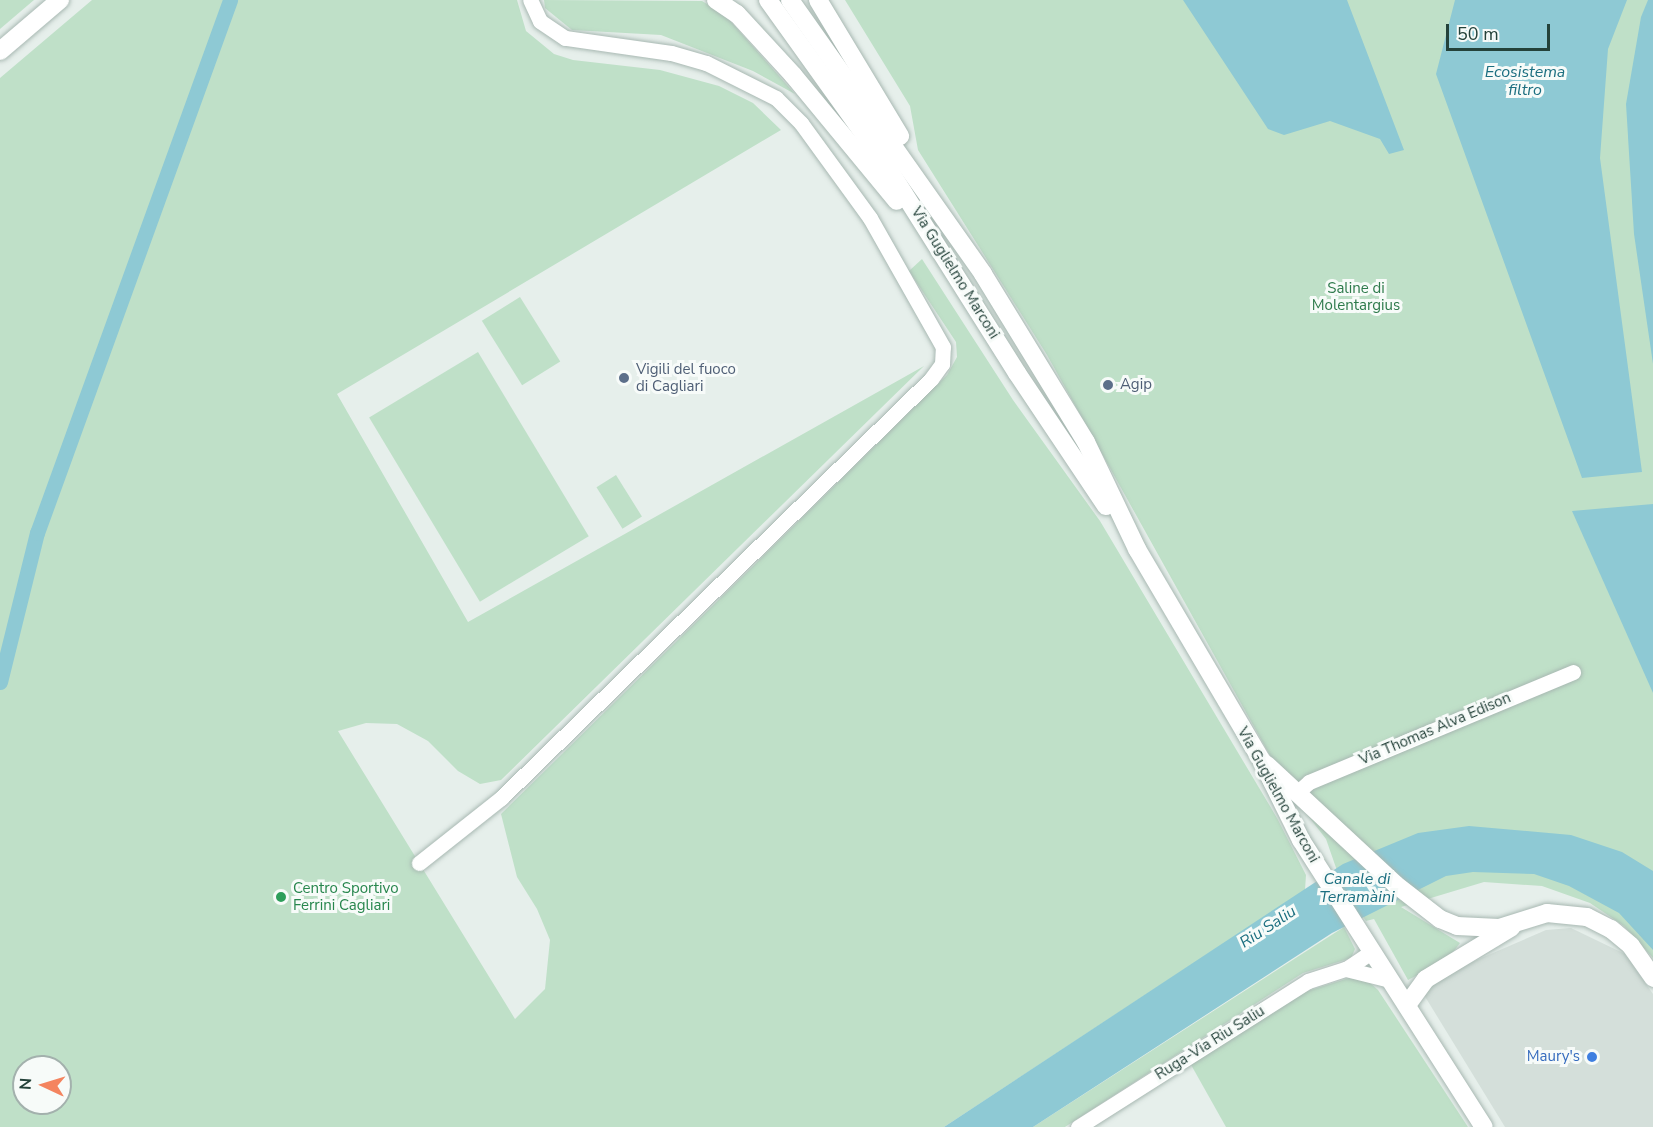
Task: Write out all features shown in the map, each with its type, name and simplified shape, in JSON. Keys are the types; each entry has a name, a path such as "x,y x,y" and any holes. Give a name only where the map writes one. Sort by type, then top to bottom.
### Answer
{"main road":[{"path":"0,51 60,0"},
{"path":"716,0 737,15 794,75 899,202 1017,373"},
{"name":"Via Guglielmo Marconi","path":"768,0 886,165 1017,373 1137,549 1262,761 1301,840 1484,1127"},
{"path":"818,0 983,274"},
{"name":"Via Guglielmo Marconi","path":"794,6 983,274 1086,442 1137,549"},
{"path":"1262,761 1299,791 1420,906 1457,926 1499,928 1547,912 1587,917 1611,929 1631,946 1653,978"},
{"path":"1407,1005 1426,979 1516,924"}],"street":[{"path":"419,863 501,798 931,379 942,364 943,347 870,218 801,123 776,98 706,63 671,53 565,38 540,21 530,0"},
{"name":"Via Thomas Alva Edison","path":"1299,791 1310,782 1573,672"},
{"name":"Ruga-Via Riu Saliu","path":"1078,1127 1308,981 1346,969 1368,947"},
{"path":"1346,969 1390,980"}],"shaded area":[{"path":"1571,928 1625,954 1653,994 1653,1127 1505,1127 1421,990 1456,969 1546,930"}],"green space":[{"path":"0,0 34,0 0,29"},
{"path":"92,0 517,0 526,31 554,54 573,60 660,70 719,86 753,103 781,130 337,394 468,622 924,366 501,780 480,784 458,771 428,741 397,724 366,723 338,731 515,1019 545,989 550,940 537,909 517,877 501,814 947,375 957,357 956,342 909,271 922,259 1013,400 1100,521 1277,818 1306,875 1305,890 944,1127 0,1127 0,78"},
{"path":"544,0 702,1 725,15 795,94 753,71 661,35 572,30 545,8"},
{"name":"Saline di Molentargius","path":"845,0 1653,0 1653,958 1624,926 1590,903 1542,886 1484,882 1401,907 1460,943 1448,959 1408,980 1374,919 1366,921 1342,885 1326,839 1292,795 1047,355 918,150 910,106"},
{"path":"520,297 560,361 522,385 482,321"},
{"path":"478,352 589,536 480,602 369,417"},
{"path":"616,475 642,517 622,529 596,487"},
{"path":"1344,927 1355,949 1351,958 1303,973 1065,1127 1033,1127"},
{"path":"1349,978 1368,981 1378,990 1468,1127 1226,1127 1190,1063 1301,993"}],"water":[{"path":"1183,0 1347,0 1404,150 1389,154 1380,139 1330,121 1284,135 1268,129"},
{"name":"Ecosistema filtro","path":"1455,0 1627,0 1608,49 1600,158 1642,472 1582,478 1436,74"},
{"path":"1648,0 1653,0 1653,364 1634,234 1626,104 1641,17"},
{"path":"1653,504 1653,693 1572,511"},
{"name":"Canale di Terramàini","path":"1469,826 1571,835 1622,852 1653,871 1653,950 1619,913 1569,886 1534,874 1473,872 1446,876 1332,933 1033,1127 944,1127 1343,864 1418,833"}],"waterway":[{"path":"0,682 37,533 230,0"}],"place":[{"name":"Vigili del fuoco di Cagliari","path":"624,378"},
{"name":"Agip","path":"1108,385"},
{"name":"Centro Sportivo Ferrini Cagliari","path":"281,897"},
{"name":"Maury's","path":"1592,1057"}],"water label":[{"name":"Riu Saliu","path":"1268,927"}]}
